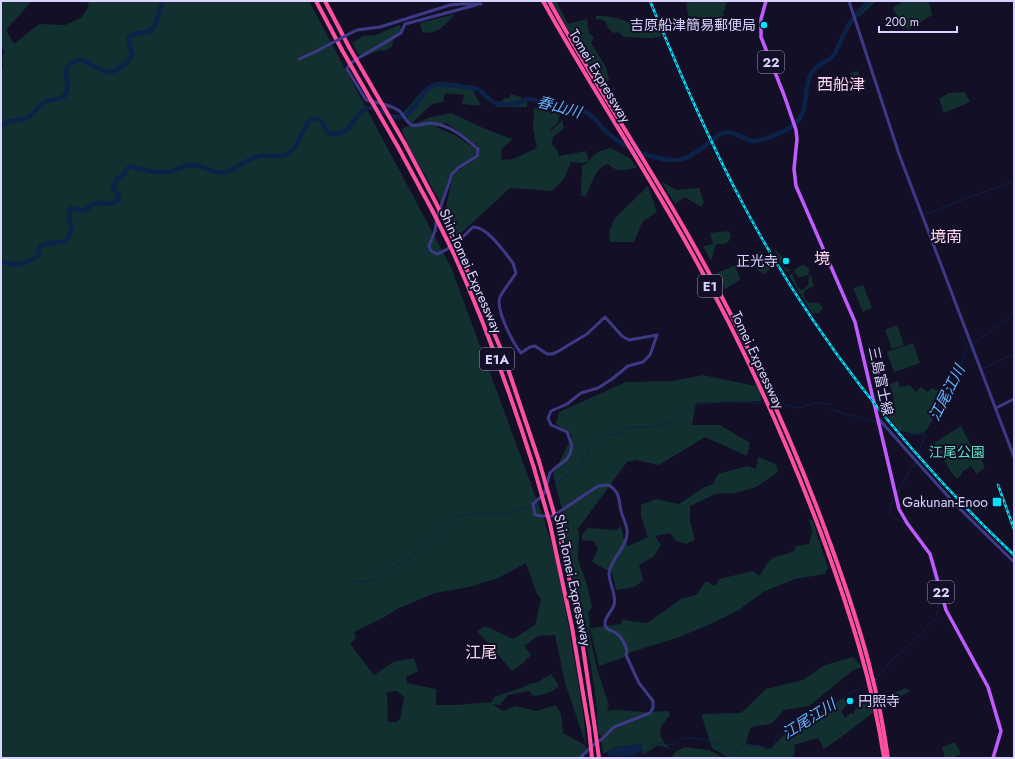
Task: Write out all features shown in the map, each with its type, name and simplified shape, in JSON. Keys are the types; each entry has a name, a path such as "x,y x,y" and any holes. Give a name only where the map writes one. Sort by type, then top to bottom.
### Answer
{"highway":[{"name":"Shin-Tomei Expressway","path":"316,1 432,210 471,293 496,357 534,468 550,524 572,627 589,729 592,758"},
{"name":"Shin-Tomei Expressway","path":"325,1 349,47 405,144 436,203 458,249 503,354 539,461 556,520 580,627 598,758"},
{"name":"Tomei Expressway","path":"543,1 659,185 722,298 765,384 794,449 818,509 840,572 866,652 888,758"},
{"name":"Tomei Expressway","path":"549,1 718,300 760,387 789,452 835,572 861,654 876,704 884,758"}],"main road":[{"name":"三島富士線","path":"766,1 761,19 762,40 780,83 794,124 797,139 794,169 796,186 855,322 861,340 899,509 907,523 930,554 946,610 982,673 988,687 1001,731 993,758"}],"street":[{"path":"849,1 899,154 1014,457"},
{"path":"476,4 405,24 401,33 361,56 348,67 366,100 397,109 411,125 417,126 429,123 450,129 466,138 478,149 477,156 458,168 452,174 437,217 435,231 429,246 431,251 437,254 446,250 457,242 473,227 478,226 495,241 513,263 515,268 516,273 500,298 500,307 509,334 521,353 530,347 535,346 547,354 557,352 587,334 605,317 622,336 629,340 658,336 650,355 643,362 628,366 598,388 581,393 567,404 552,411 548,418 551,425 567,432 572,446 570,454 566,460 550,473 544,494 533,504 535,515 553,516 598,486 609,485 616,490 619,496 621,510 627,529 627,536 610,570 609,578 615,598 614,606 605,622 605,625 609,630 618,633 627,651 626,655 638,683 653,702 653,708 650,713 614,727 580,758"},
{"path":"299,59 316,52 357,30 380,27 450,5 482,4"},
{"path":"996,408 1014,399"},
{"path":"878,421 884,424 955,504 1014,562"}],"green space":[{"path":"1,1 32,1 6,30 14,44 39,24 65,25 81,18 89,6 86,1 309,1 451,267 550,537 557,564 580,689 586,745 565,683 555,635 538,636 524,646 531,655 512,671 477,631 485,626 513,639 535,625 541,599 537,594 526,563 498,578 469,587 435,593 397,609 383,618 354,632 356,638 350,644 374,675 393,662 414,658 418,671 406,677 407,683 436,689 436,705 491,703 494,697 538,682 551,674 559,686 550,692 533,696 529,691 508,695 500,705 492,704 503,711 516,706 536,711 556,705 561,714 563,733 585,745 587,749 578,758 1,758 1,68 3,67 2,57 4,51 1,47","holes":["397,691 404,697 400,719 396,722 388,722 387,692"]},
{"path":"551,1 556,1 568,24 587,19 589,34 594,37 591,43 606,67 609,79 604,90"},
{"path":"695,1 725,1 727,3 725,10 723,10 724,15 720,17 718,23 688,16 686,3"},
{"path":"867,1 876,1 859,17 855,12"},
{"path":"904,1 929,1 932,15 908,30 892,8"},
{"path":"455,14 441,28 432,32 422,32 420,23"},
{"path":"596,16 616,18 636,24 639,27 657,25 662,36 648,38 624,37 618,32 613,33 608,28 605,21 600,19 596,20"},
{"path":"399,25 401,27 401,32 393,40 392,46 386,50 377,51 361,58 352,43 363,36 376,35"},
{"path":"858,71 860,77 865,77 867,81 864,88 855,92 855,82 853,82 850,73"},
{"path":"437,82 456,83 472,88 481,106 462,104 464,95 445,93 443,102 432,104 411,124 401,114 425,88"},
{"path":"965,92 970,102 944,113 939,99 949,93"},
{"path":"511,94 527,99 527,107 495,107 505,98 509,98"},
{"path":"534,108 560,113 558,122 548,133 562,120 564,128 553,137 552,144 557,150 559,156 586,151 589,162 571,162 564,179 552,191 510,188 457,237 446,208 452,179 455,173 477,157 478,146 446,123 436,127 455,135 476,149 476,154 453,171 449,177 441,203 411,151 402,130 403,128 431,117 451,113 483,128 512,139 501,149 502,160 513,159 537,148 533,129"},
{"path":"611,148 631,159 637,168 618,170 609,164 604,166 600,168 594,177 586,197 581,195 582,166 589,162 598,152"},
{"path":"661,181 676,190 699,188 704,202 701,207 685,197 675,204"},
{"path":"648,186 657,212 643,221 634,242 610,242 609,231 615,218"},
{"path":"729,231 731,236 730,240 725,244 716,244 711,261 703,246 713,244 710,233"},
{"path":"776,250 785,260 783,263 785,268 792,270 787,272 777,256"},
{"path":"760,251 771,268 765,274 755,267 750,256"},
{"path":"736,265 740,280 725,289 717,273"},
{"path":"802,265 806,266 810,270 808,275 799,278 795,273 795,269"},
{"path":"792,273 798,288 802,290 808,285 809,276 811,275 814,287 805,291 804,298 809,303 814,302 823,307 819,313 812,313 789,276"},
{"path":"863,285 872,308 863,312 853,288"},
{"path":"897,325 904,345 892,349 885,330"},
{"path":"913,343 920,363 894,372 887,352"},
{"path":"703,375 760,387 761,401 696,403 692,425 720,425 750,443 747,456 705,437 659,465 636,460 627,462 578,529 577,528 579,532 578,560 587,584 592,607 588,613 590,621 589,632 597,669 609,705 607,711 669,711 670,715 661,728 660,736 671,749 658,745 643,755 641,744 616,747 603,754 601,735 598,734 596,699 590,664 560,515 564,511 561,506 553,475 572,436 556,424 559,412 626,382 672,381"},
{"path":"898,381 900,387 910,385 916,392 921,387 928,392 931,388 943,392 928,427 920,434 900,431 880,406 894,402 890,384"},
{"name":"江尾公園","path":"961,426 974,451 985,467 977,474 971,466 962,472 957,479 951,472 934,443"},
{"path":"758,457 776,464 778,472 756,487 735,493 716,494 690,506 690,521 695,540 686,544 676,541 670,533 655,536 661,545 654,556 639,565 643,580 635,587 616,590 612,573 592,562 598,549 594,541 582,540 582,535 588,528 616,530 621,526 624,540 628,546 648,537 641,516 641,505 656,499 679,504 703,488 713,484 718,474 747,466 756,469"},
{"path":"809,519 813,521 828,568 825,574 795,579 763,592 739,610 713,623 677,638 631,652 622,658 599,666 590,628 621,624 622,620 647,623 681,599 696,595 706,581 714,586 719,579 753,571 759,576 771,559 792,552 795,550 796,546 809,544 812,532"},
{"path":"853,657 862,667 852,671 809,706 784,710 771,724 755,726 750,729 746,743 762,747 767,750 787,732 800,728 812,718 813,720 814,717 844,698 847,705 841,711 845,717 842,720 851,713 854,714 854,711 868,699 871,702 873,713 824,749 818,738 794,745 795,754 791,758 729,758 712,748 701,714 741,713 766,689 803,680 825,665"},
{"path":"906,688 910,691 885,706 882,705 882,695 888,696 888,698 892,695 892,693"},
{"path":"955,742 961,754 952,758 945,758 942,747"},
{"path":"685,747 709,750 725,758 668,758 673,756 675,752"}],"water":[{"path":"641,744 642,750 630,756 607,755 608,752 617,747"}],"waterway":[{"path":"1,126 10,121 27,118 43,103 63,97 68,86 66,72 67,68 70,64 76,61 89,63 100,70 107,72 114,71 122,66 132,56 129,38 133,34 152,30 163,1"},
{"name":"春山川","path":"1,261 11,264 25,263 38,256 40,246 66,241 72,229 69,220 70,209 73,208 83,211 97,203 116,202 119,199 117,193 113,189 116,180 123,175 130,166 156,172 167,172 186,165 192,165 215,172 227,172 255,157 281,156 287,154 295,147 308,122 311,120 318,119 330,134 345,131 351,126 357,116 367,108 377,109 390,116 406,116 410,113 426,90 435,85 476,89 491,101 499,104 511,104 526,99 532,99 558,108 581,110 592,116 607,133 625,145 642,153 669,160 681,160 688,157 719,135 727,132 752,141 764,139 786,130 795,124 800,118 812,72 816,67 833,56 852,20 870,1"},
{"path":"925,214 1014,181"},
{"name":"江尾江川","path":"973,344 1009,317 1014,310"},
{"name":"江尾江川","path":"897,493 917,459 925,433 942,401 946,388 959,373 966,350 971,346"},
{"path":"984,368 1014,354"},
{"path":"550,492 562,478 573,474 577,470 591,446 598,439 621,432 629,427 653,427 678,421 698,404 724,402 765,403"},
{"path":"775,402 798,408 815,403 830,404"},
{"path":"831,409 877,422"},
{"path":"905,434 925,434"},
{"name":"江尾江川","path":"890,513 890,506 895,498"},
{"path":"354,581 370,581 387,572 413,555 458,516 479,513 506,514 542,502"},
{"name":"江尾江川","path":"891,515 904,524"},
{"name":"江尾江川","path":"922,546 925,550"},
{"name":"江尾江川","path":"875,681 888,664 919,636 937,617 939,598 932,569"},
{"name":"江尾江川","path":"630,758 645,752 655,743 673,745 684,738 713,741 722,747 730,756 732,756 744,745 762,746 771,749 777,737 786,731 800,727 810,715 825,710 847,695 867,685"}],"railway":[{"path":"650,1 695,106 732,183 772,256 802,303 833,348 900,435 937,476 1014,555"},
{"path":"998,485 1014,529"}],"place":[{"name":"吉原船津簡易郵便局","path":"764,25"},
{"name":"正光寺","path":"786,261"},
{"name":"Gakunan-Enoo","path":"997,502"},
{"name":"円照寺","path":"850,701"}],"district":[{"name":"西船津","path":"841,84"},
{"name":"境南","path":"946,236"},
{"name":"境","path":"822,258"},
{"name":"江尾","path":"481,652"}]}
